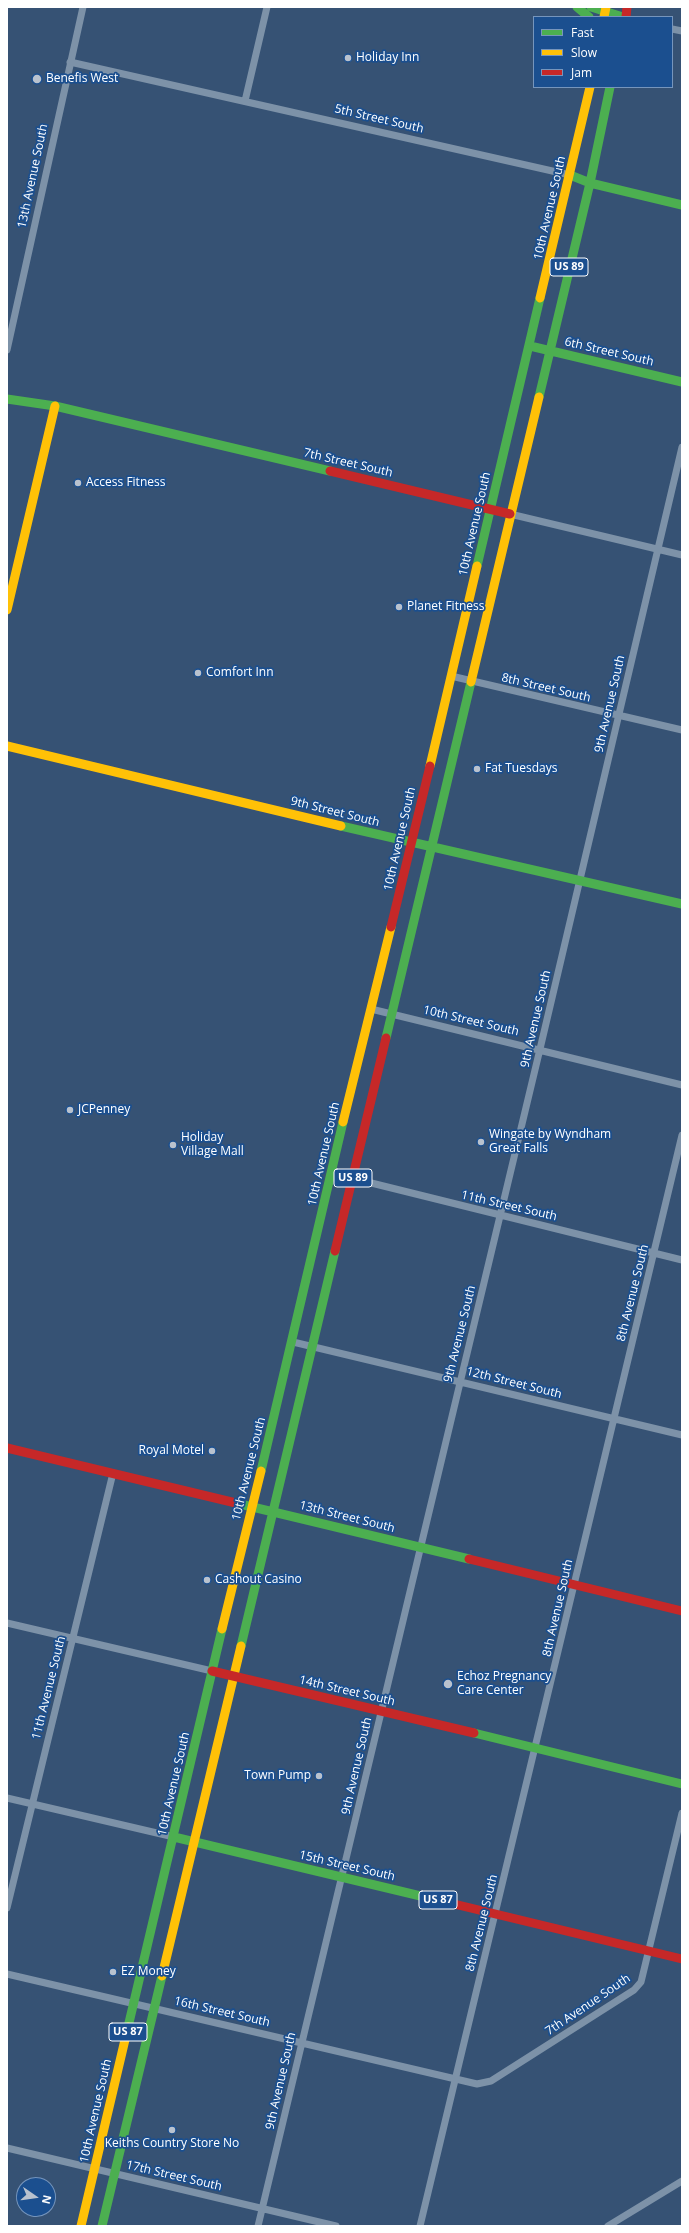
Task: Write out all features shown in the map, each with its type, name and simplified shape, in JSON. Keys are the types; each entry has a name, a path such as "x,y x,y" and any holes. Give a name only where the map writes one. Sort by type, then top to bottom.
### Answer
{"main road":[{"path":"577,7 588,16"},
{"path":"591,7 620,16"},
{"name":"10th Avenue South","path":"81,2226 212,1671 293,1342 330,1173 412,842 590,88"},
{"path":"590,183 610,88"},
{"name":"5th Street South","path":"570,175 590,183 682,205"},
{"name":"US 89","path":"193,1841 234,1676 311,1346 353,1178 430,847 590,183"},
{"name":"6th Street South","path":"530,346 682,382"},
{"name":"7th Street South","path":"7,399 55,406 510,514"},
{"path":"7,610 55,406"},
{"name":"9th Street South","path":"7,746 430,847 682,904"},
{"name":"13th Street South","path":"7,1448 113,1472 682,1610"},
{"name":"14th Street South","path":"212,1671 682,1784"},
{"name":"15th Street South","path":"174,1837 496,1913 682,1959"},
{"name":"US 87","path":"102,2226 155,2008 193,1841"}],"street":[{"name":"13th Avenue South","path":"7,350 83,7"},
{"path":"245,101 267,7"},
{"name":"5th Street South","path":"70,62 570,175"},
{"name":"9th Avenue South","path":"258,2226 540,1049 682,448"},
{"name":"7th Street South","path":"510,514 682,555"},
{"name":"8th Street South","path":"451,676 470,682 682,730"},
{"name":"10th Street South","path":"371,1009 540,1049 682,1085"},
{"name":"8th Avenue South","path":"420,2226 536,1748 682,1134"},
{"name":"11th Street South","path":"330,1173 682,1260"},
{"name":"12th Street South","path":"293,1342 682,1435"},
{"name":"11th Avenue South","path":"7,1908 113,1472"},
{"name":"14th Street South","path":"7,1623 212,1671"},
{"name":"15th Street South","path":"7,1798 174,1837"},
{"name":"7th Avenue South","path":"455,2080 477,2084 491,2081 634,1990 641,1982 682,1813"},
{"name":"16th Street South","path":"7,1974 302,2042 455,2080"},
{"name":"17th Street South","path":"7,2148 336,2226"},
{"path":"608,2226 682,2181"}],"traffic: fast":[{"path":"577,7 588,16"},
{"path":"591,7 620,16"},
{"path":"539,397 590,183 610,88"},
{"path":"570,175 590,183 682,205"},
{"path":"477,566 540,298"},
{"path":"530,346 682,382"},
{"path":"7,399 55,406 330,471"},
{"path":"386,1038 471,682"},
{"path":"341,826 682,904"},
{"path":"261,1471 343,1122"},
{"path":"241,1646 335,1251"},
{"path":"240,1504 469,1559"},
{"path":"128,2027 222,1629"},
{"path":"474,1733 682,1784"},
{"path":"174,1837 454,1904"},
{"path":"102,2226 162,1976"}],"traffic: slow":[{"path":"604,16 606,7"},
{"path":"540,298 590,88"},
{"path":"471,682 539,397"},
{"path":"7,610 55,406"},
{"path":"430,766 477,566"},
{"path":"7,746 341,826"},
{"path":"343,1122 391,927"},
{"path":"222,1629 261,1471"},
{"path":"162,1976 241,1646"},
{"path":"81,2226 128,2027"}],"traffic: jam":[{"path":"626,16 627,7"},
{"path":"330,471 510,514"},
{"path":"391,927 430,766"},
{"path":"335,1251 386,1038"},
{"path":"7,1448 240,1504"},
{"path":"469,1559 682,1611"},
{"path":"212,1671 474,1733"},
{"path":"454,1904 682,1959"}],"place":[{"name":"Holiday Inn","path":"348,58"},
{"name":"Benefis West","path":"37,79"},
{"name":"Access Fitness","path":"78,483"},
{"name":"Planet Fitness","path":"399,607"},
{"name":"Comfort Inn","path":"198,673"},
{"name":"Fat Tuesdays","path":"477,769"},
{"name":"JCPenney","path":"70,1110"},
{"name":"Wingate by Wyndham Great Falls","path":"481,1142"},
{"name":"Holiday Village Mall","path":"173,1145"},
{"name":"Royal Motel","path":"212,1451"},
{"name":"Cashout Casino","path":"207,1580"},
{"name":"Echoz Pregnancy Care Center","path":"448,1684"},
{"name":"Town Pump","path":"319,1776"},
{"name":"EZ Money","path":"113,1972"},
{"name":"Keiths Country Store No","path":"172,2130"}]}
